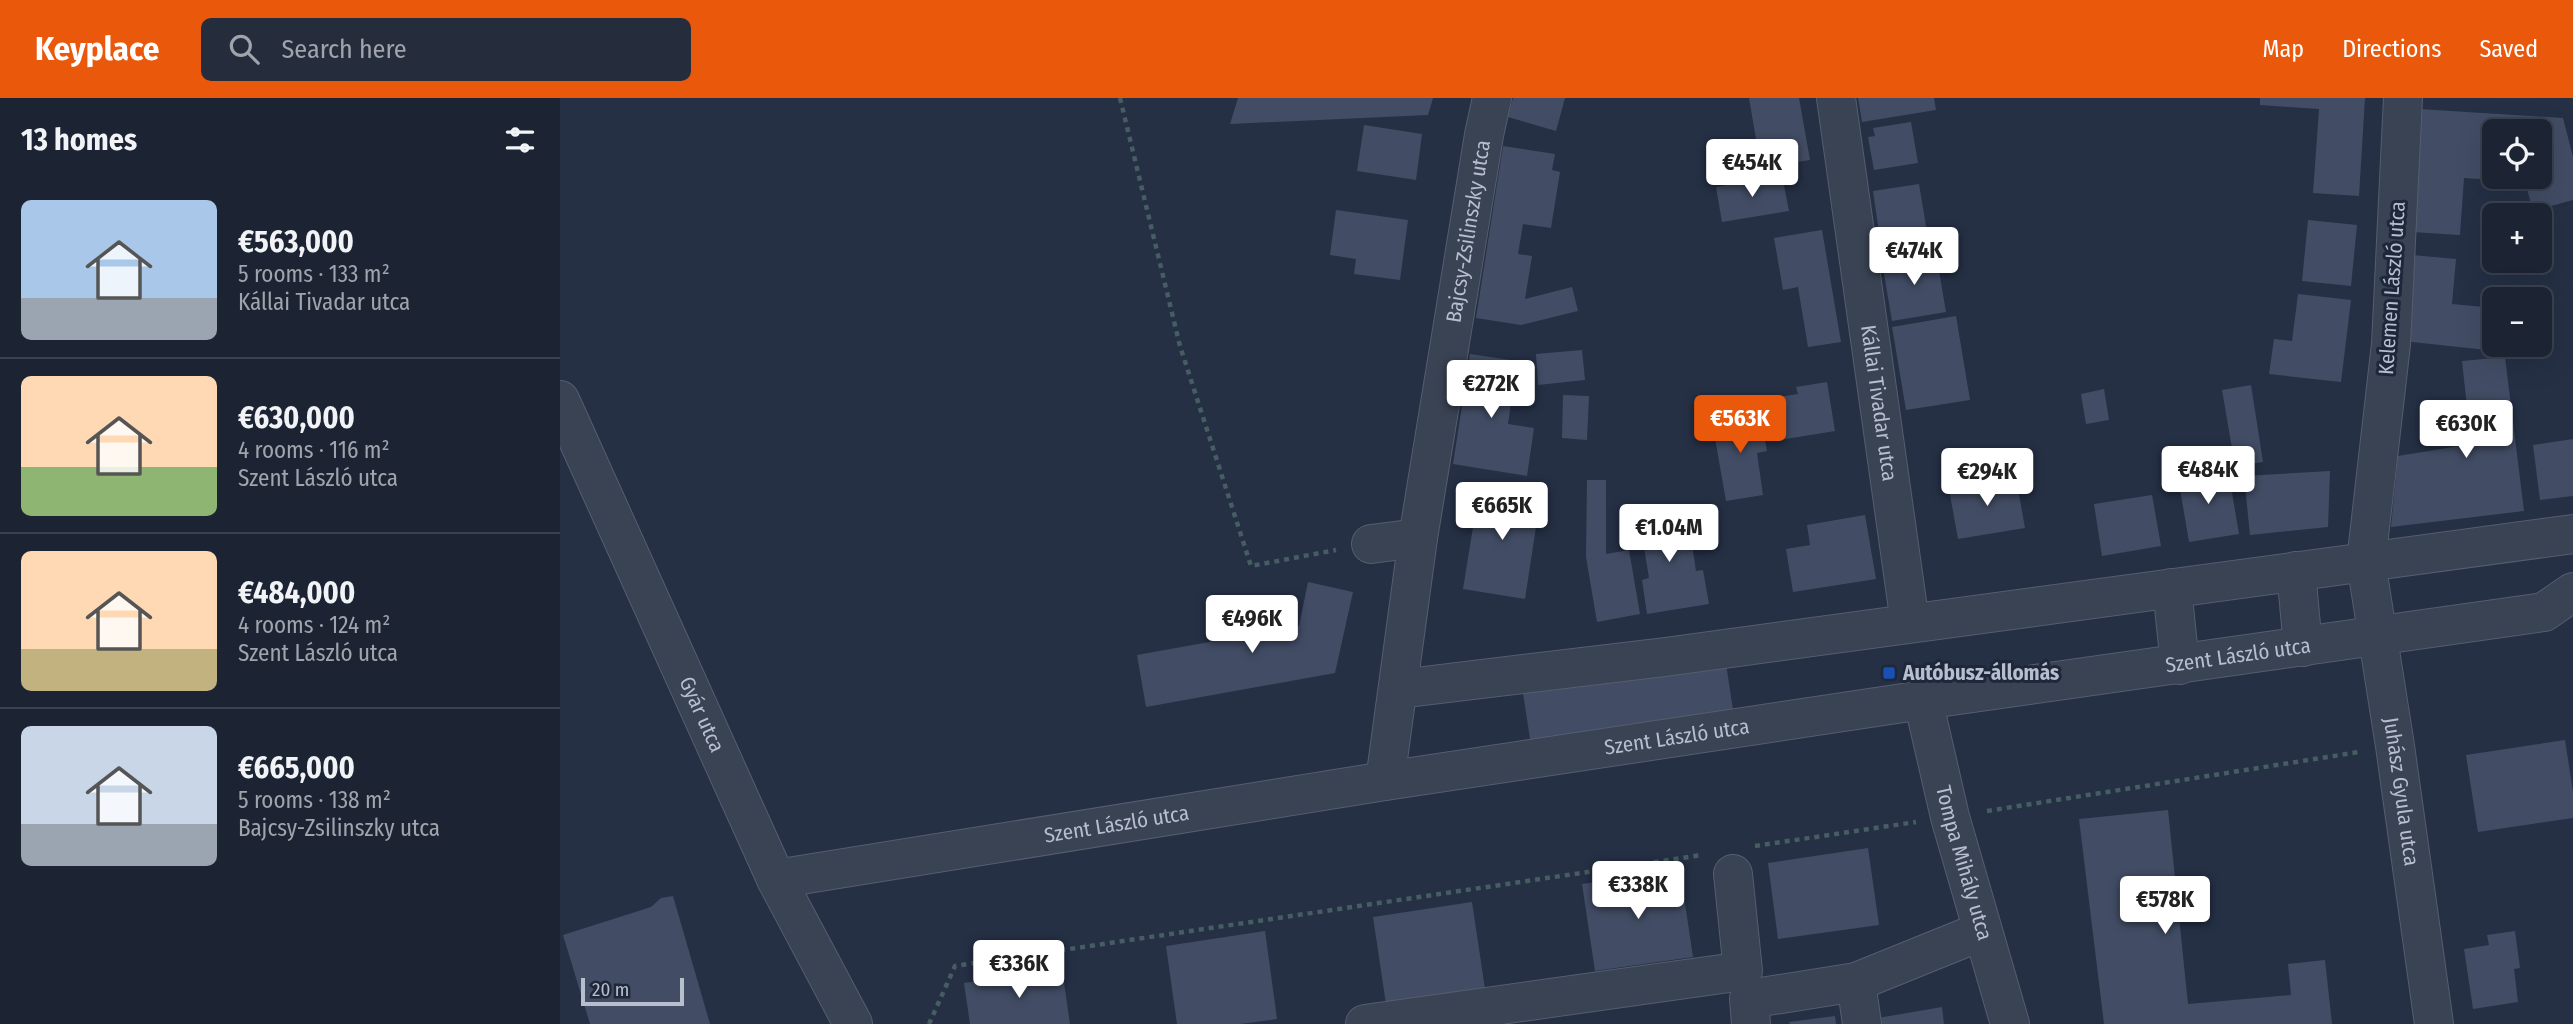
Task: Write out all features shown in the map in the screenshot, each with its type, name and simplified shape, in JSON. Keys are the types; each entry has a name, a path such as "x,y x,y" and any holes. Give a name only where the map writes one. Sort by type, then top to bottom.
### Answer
{"street":[{"name":"Bajcsy-Zsilinszky utca","path":"1385,781 1418,538 1492,98"},
{"name":"Kállai Tivadar utca","path":"1836,98 1910,623"},
{"name":"Kelemen László utca","path":"2366,562 2391,344 2403,98"},
{"name":"Gyár utca","path":"560,400 776,878 853,1024"},
{"path":"1399,689 1665,657 2573,534"},
{"path":"1371,544 1418,538"},
{"name":"Juhász Gyula utca","path":"2366,562 2434,1024"},
{"path":"2296,571 2303,647"},
{"path":"2172,588 2180,665"},
{"name":"Szent László utca","path":"776,878 1385,781 1923,700 2544,612 2573,592"},
{"name":"Tompa Mihály utca","path":"1923,700 1950,817 2010,1024"},
{"path":"1730,858 1748,998"},
{"path":"1376,1023 1748,998 1856,982 1982,931"},
{"path":"1856,982 1862,1024"}],"path":[{"path":"1120,98 1180,346 1251,566 1371,544"},
{"path":"929,1024 955,966 1730,858 1950,817 2395,746"}],"building":[{"path":"1238,98 1433,98 1428,115 1230,124"},
{"path":"1513,98 1565,98 1556,131 1508,117"},
{"path":"1749,98 1799,98 1810,160 1761,168"},
{"path":"1858,98 1934,98 1936,110 1862,122"},
{"path":"2260,98 2365,98 2359,196 2313,193 2319,109 2260,105"},
{"path":"2419,109 2563,118 2573,157 2573,200 2552,206 2552,203 2531,203 2527,189 2552,189 2552,119 2482,119 2482,179 2464,178 2460,235 2412,232"},
{"path":"1911,122 1918,163 1874,170 1868,137 1875,136 1873,128"},
{"path":"1364,125 1422,134 1416,180 1357,171"},
{"path":"1503,146 1555,154 1552,170 1560,172 1551,228 1523,224 1518,254 1532,256 1525,299 1572,287 1578,311 1521,325 1476,318"},
{"path":"1782,175 1789,211 1722,222 1716,187"},
{"path":"1919,184 1928,238 1881,246 1873,191"},
{"path":"1336,210 1408,220 1400,280 1354,274 1356,259 1330,255"},
{"path":"2308,220 2357,225 2351,286 2302,281"},
{"path":"1822,230 1841,342 1808,347 1798,287 1783,290 1774,238"},
{"path":"1936,253 1946,312 1892,321 1882,262"},
{"path":"2412,255 2456,259 2452,304 2482,307 2482,349 2403,341"},
{"path":"2298,294 2351,300 2341,382 2269,374 2274,339 2292,341"},
{"path":"1956,316 1970,400 1906,410 1892,327"},
{"path":"1582,350 1585,380 1538,385 1536,354"},
{"path":"1470,354 1517,361 1508,424 1534,428 1527,476 1453,464"},
{"path":"2505,357 2524,511 2391,527 2398,456 2471,444 2462,361"},
{"path":"1827,382 1835,431 1774,441 1767,399 1798,394 1796,387"},
{"path":"2251,385 2263,462 2235,466 2222,390"},
{"path":"2104,389 2109,420 2086,424 2081,394"},
{"path":"1563,395 1589,396 1587,440 1562,438"},
{"path":"1760,414 1767,451 1757,453 1763,495 1726,501 1712,421"},
{"path":"2573,439 2573,496 2540,500 2533,445"},
{"path":"2228,469 2239,534 2189,542 2178,477"},
{"path":"2330,471 2328,527 2250,535 2244,476"},
{"path":"2016,478 2025,528 1958,539 1949,489"},
{"path":"1587,480 1606,480 1606,554 1629,550 1640,614 1597,622 1586,557"},
{"path":"1480,484 1541,494 1525,599 1463,589"},
{"path":"2152,495 2161,546 2102,556 2094,504"},
{"path":"1675,505 1681,546 1692,544 1696,571 1703,570 1709,604 1647,614 1642,580 1649,578 1638,511"},
{"path":"1865,515 1876,579 1793,592 1786,549 1810,545 1807,525"},
{"path":"1308,582 1353,592 1335,673 1146,707 1137,655 1299,626"},
{"path":"1726,664 1735,723 1532,752 1523,693"},
{"path":"2565,740 2573,792 2573,818 2478,832 2466,755"},
{"path":"2168,810 2188,1004 2291,995 2288,964 2325,960 2332,1024 2104,1024 2079,819"},
{"path":"1868,848 1879,925 1778,939 1768,863"},
{"path":"1680,870 1693,957 1595,971 1582,884"},
{"path":"673,896 710,1024 590,1024 563,935 651,907 661,898"},
{"path":"1472,902 1485,989 1386,1004 1373,917"},
{"path":"1265,931 1277,1019 1240,1024 1177,1024 1166,946"},
{"path":"2515,931 2520,968 2514,969 2518,1002 2473,1009 2464,949 2489,945 2487,935"},
{"path":"1062,969 1070,1024 970,1024 964,983"},
{"path":"1942,1007 1944,1024 1879,1024 1878,1018"},
{"path":"1835,1016 1836,1024 1789,1022"}],"place":[{"name":"Autóbusz-állomás","path":"1889,673"}]}
